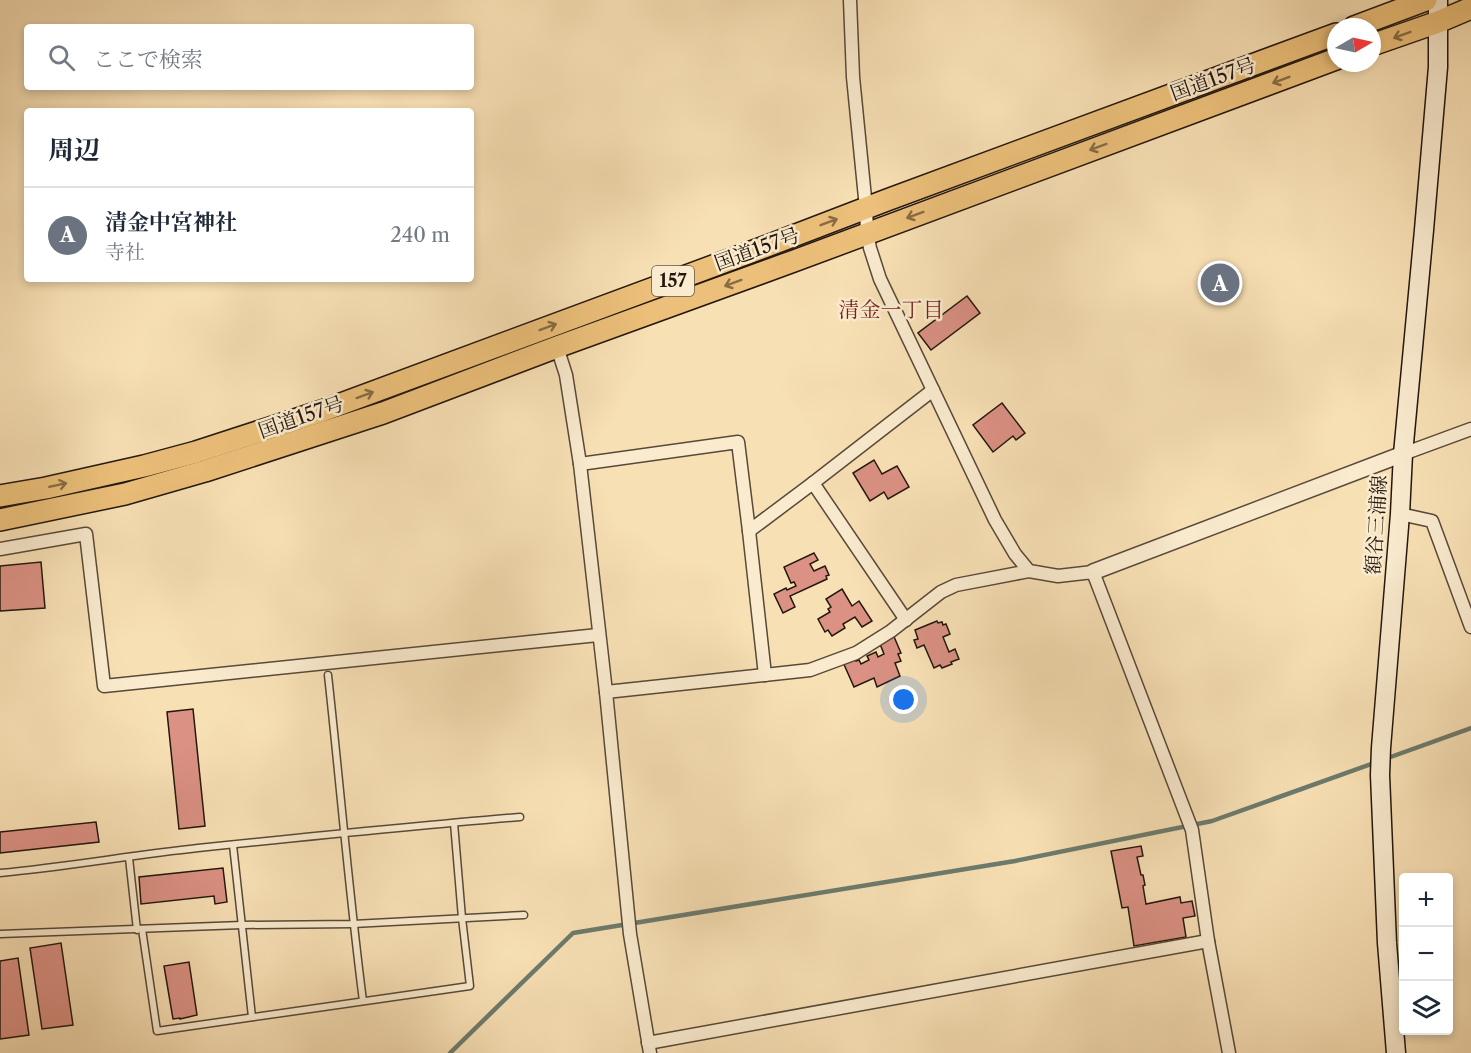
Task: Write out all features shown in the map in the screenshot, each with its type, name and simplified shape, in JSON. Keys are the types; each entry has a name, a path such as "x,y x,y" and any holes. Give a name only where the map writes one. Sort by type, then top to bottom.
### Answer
{"highway":[{"path":"1378,18 1426,0"},
{"path":"1381,42 1471,8"},
{"name":"国道157号","path":"0,496 144,466 196,452 322,411 1327,37"},
{"name":"国道157号","path":"0,520 125,494 216,468 383,413 1327,62"}],"main road":[{"name":"額谷三浦線","path":"1395,1053 1387,943 1380,775 1381,748 1403,454 1437,79 1438,0"}],"street":[{"path":"850,0 853,77 870,248 880,279 995,520 1015,554 1029,571"},
{"path":"557,347 566,375 580,464 630,934 649,1048 1208,941"},
{"path":"749,531 933,390"},
{"path":"606,692 810,670 856,653 891,632 941,592 956,585 1029,571 1058,576 1093,572 1471,429"},
{"path":"580,464 738,442 765,675"},
{"path":"813,483 906,620"},
{"path":"1400,514 1432,521 1471,627"},
{"path":"0,549 86,534 104,686 598,635"},
{"path":"1093,572 1192,830 1208,941 1228,1053"}],"lane":[{"path":"328,675 363,1001"},
{"path":"0,873 233,845 520,817"},
{"path":"129,858 139,930 158,1031 470,986 454,823"},
{"path":"233,845 252,1017"},
{"path":"0,934 242,925 353,924 524,915"}],"building":[{"path":"967,296 980,313 931,350 918,333"},
{"path":"1002,403 1025,433 1016,440 1013,436 993,452 973,425"},
{"path":"874,460 882,474 897,466 909,487 888,499 884,492 870,501 853,473"},
{"path":"814,553 818,560 810,564 814,571 825,566 829,575 826,576 827,579 790,596 795,607 783,613 774,594 796,586 794,582 791,583 784,567"},
{"path":"41,562 45,608 0,611 0,566"},
{"path":"842,589 852,606 859,601 872,621 862,627 855,617 843,624 845,628 832,636 828,630 825,632 818,619 830,612 828,609 831,607 826,599"},
{"path":"937,621 942,622 943,625 946,624 950,634 943,637 949,652 955,649 959,659 942,668 940,665 934,668 924,645 917,648 914,640 918,639 915,630"},
{"path":"892,632 901,653 898,654 901,661 895,663 900,676 877,687 874,678 854,687 842,660 854,655 856,661 859,660 861,664 869,660 867,656 876,652 878,657 884,654 878,639"},
{"path":"193,709 205,826 179,829 167,712"},
{"path":"96,822 99,842 0,853 0,832"},
{"path":"1141,846 1143,856 1137,857 1145,885 1143,886 1146,904 1180,897 1181,903 1192,901 1195,916 1183,918 1186,937 1134,946 1128,907 1122,908 1111,851"},
{"path":"223,868 227,902 215,904 214,896 141,904 139,877"},
{"path":"61,943 73,1025 42,1029 30,948"},
{"path":"18,958 29,1035 0,1039 0,961"},
{"path":"189,962 197,1015 173,1019 164,966"}],"waterway":[{"path":"1385,759 1471,728"},
{"path":"450,1053 573,933 1015,861 1212,821 1377,762"}],"place":[{"name":"清金中宮神社","path":"1220,283"}],"district":[{"name":"清金一丁目","path":"891,309"}]}
